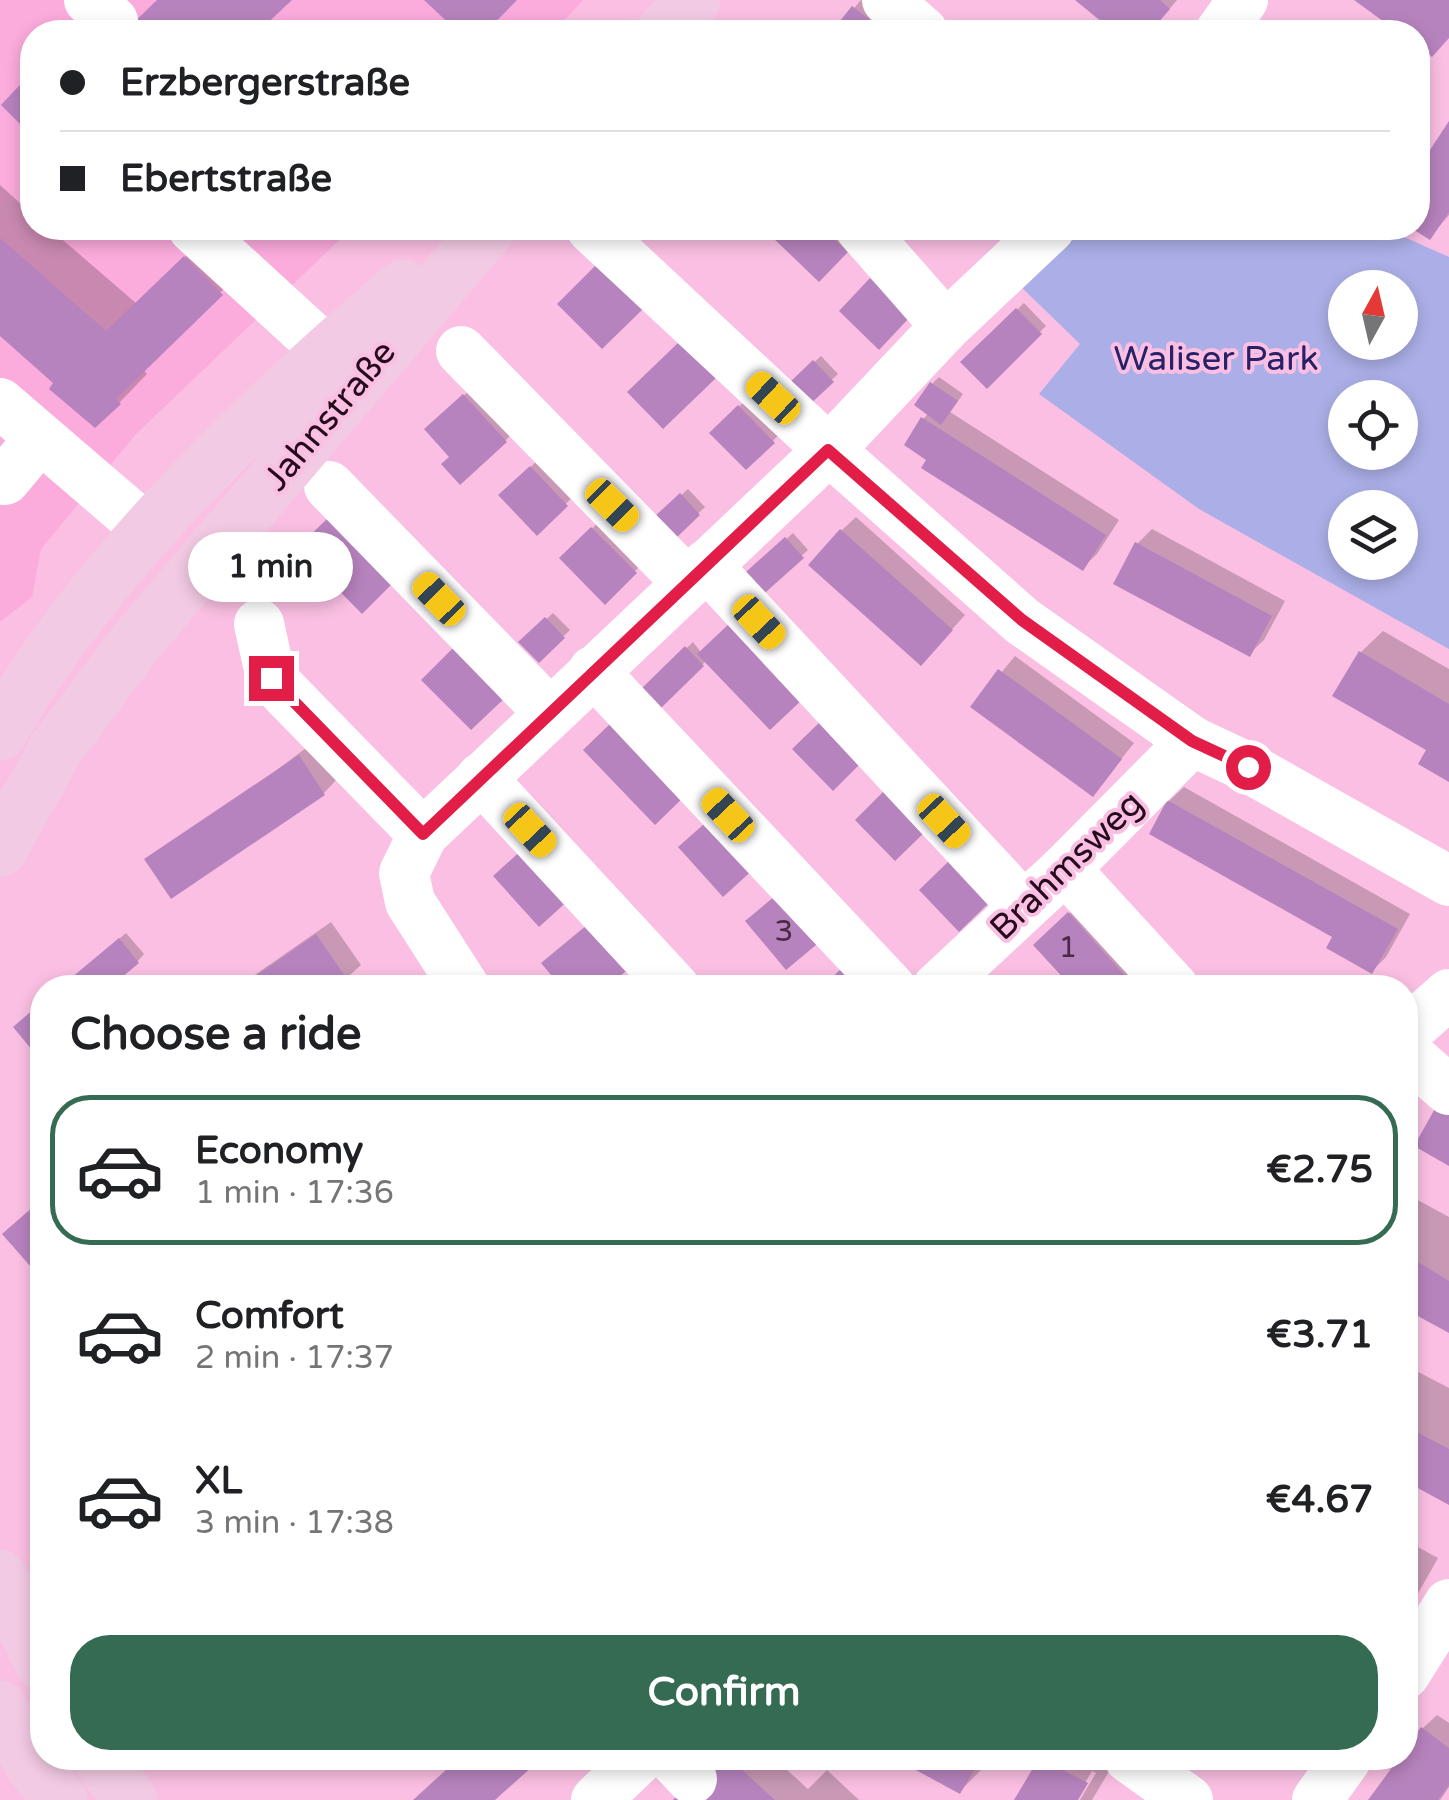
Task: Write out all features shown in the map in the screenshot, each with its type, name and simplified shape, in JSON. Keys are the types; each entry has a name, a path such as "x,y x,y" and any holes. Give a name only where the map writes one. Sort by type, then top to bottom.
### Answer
{"main road":[{"path":"674,20 693,0"},
{"name":"Jahnstraße","path":"0,733 87,605 149,531 327,351 461,240"},
{"name":"Jahnstraße","path":"0,849 56,749 136,642 479,240"},
{"path":"149,531 197,570"},
{"path":"0,1577 30,1638"},
{"path":"0,1708 30,1760"},
{"path":"37,1770 60,1800"},
{"path":"108,1770 130,1800"}],"street":[{"path":"89,0 111,20"},
{"path":"887,0 910,20"},
{"path":"206,240 327,351"},
{"path":"604,240 828,450 1022,620 1192,741 1248,767 1449,880"},
{"path":"871,240 946,326"},
{"path":"457,975 410,902 413,854 481,778 828,450 946,326 1037,240"},
{"path":"461,351 697,573 1024,907"},
{"path":"0,403 149,531"},
{"path":"0,476 4,480 40,438"},
{"path":"328,486 549,712"},
{"path":"259,624 271,678 413,854"},
{"path":"592,671 879,975"},
{"name":"Brahmsweg","path":"951,975 1065,869 1192,741"},
{"path":"481,778 663,975"},
{"path":"1065,869 1162,975"},
{"path":"1418,1022 1449,994"},
{"path":"1418,1063 1449,1090"},
{"path":"1418,1653 1449,1604"},
{"path":"596,1800 627,1770"},
{"path":"1146,1770 1188,1800"},
{"path":"1317,1800 1338,1770"}],"shaded area":[{"path":"0,0 583,0 565,20 20,20 20,240 339,240 136,434 41,549 32,597 0,622"}],"green space":[{"name":"Waliser Park","path":"1059,240 1411,240 1449,257 1449,649 1199,509 1039,394 1080,344 1013,279"}],"building":[{"path":"157,0 292,0 271,20 136,20"},
{"path":"424,0 517,0 498,20 445,20"},
{"path":"1075,0 1160,0 1170,9 1160,20 1099,20"},
{"path":"1354,0 1449,0 1449,38 1432,57 1430,20 1382,20"},
{"path":"852,6 870,20 841,20"},
{"path":"20,85 20,124 1,105"},
{"path":"1449,121 1449,212 1430,240 1430,150"},
{"path":"0,238 106,331 184,256 223,295 116,399 121,404 95,428 49,389 53,383 0,336"},
{"path":"775,240 835,240 848,252 819,282"},
{"path":"599,262 644,308 602,349 557,304"},
{"path":"870,278 910,317 879,350 839,311"},
{"path":"1016,308 1042,334 987,389 960,362"},
{"path":"680,341 716,378 663,429 627,392"},
{"path":"813,360 834,382 807,407 787,385"},
{"path":"930,382 958,401 941,425 914,405"},
{"path":"463,394 507,442 460,485 441,464 449,457 424,429"},
{"path":"738,405 775,443 746,470 709,433"},
{"path":"921,417 1106,535 1083,571 921,468 926,460 904,445"},
{"path":"530,466 568,506 537,536 498,495"},
{"path":"680,493 700,515 674,540 653,518"},
{"path":"332,514 396,580 362,614 297,548"},
{"path":"591,527 637,573 605,605 559,558"},
{"path":"840,529 953,630 921,666 808,565"},
{"path":"785,537 804,558 757,600 738,579"},
{"path":"1135,542 1272,616 1250,657 1113,584"},
{"path":"545,617 565,638 539,663 518,642"},
{"path":"731,622 804,698 770,730 697,654"},
{"path":"457,644 508,695 471,730 421,680"},
{"path":"685,646 704,666 659,710 640,690"},
{"path":"1359,651 1449,704 1449,782 1418,764 1426,750 1332,696"},
{"path":"998,669 1122,759 1093,797 970,707"},
{"path":"823,719 864,760 833,791 792,749"},
{"path":"614,720 686,795 655,825 583,750"},
{"path":"299,755 325,795 171,899 144,859"},
{"path":"887,788 927,830 895,861 855,820"},
{"path":"1167,800 1398,929 1372,974 1326,948 1332,937 1149,834"},
{"path":"712,817 757,866 723,897 678,847"},
{"path":"525,847 571,898 539,927 493,876"},
{"path":"952,858 993,899 959,932 919,890"},
{"path":"781,891 822,940 786,970 745,921"},
{"path":"1068,912 1124,975 1060,975 1033,945"},
{"path":"593,920 631,967 621,975 551,975 541,963"},
{"path":"316,934 344,975 257,975"},
{"path":"119,938 139,963 125,975 75,975"},
{"path":"845,965 855,975 835,975"},
{"path":"30,1012 30,1047 13,1027"},
{"path":"1437,1105 1449,1112 1449,1166 1418,1148 1418,1139"},
{"path":"30,1210 30,1266 2,1234"},
{"path":"1418,1262 1449,1281 1449,1333 1418,1316"},
{"path":"1418,1433 1449,1449 1449,1505 1418,1488"},
{"path":"1421,1727 1449,1748 1449,1785 1438,1800 1368,1800 1390,1770 1418,1770"},
{"path":"446,1770 529,1770 495,1800 413,1800"},
{"path":"702,1770 742,1770 775,1800 673,1800"},
{"path":"916,1770 974,1770 960,1794"},
{"path":"1032,1770 1063,1770 1088,1783 1078,1800 1014,1800"}],"route":[{"path":"271,678 423,834 828,450 1022,620 1192,741 1248,767"}]}
